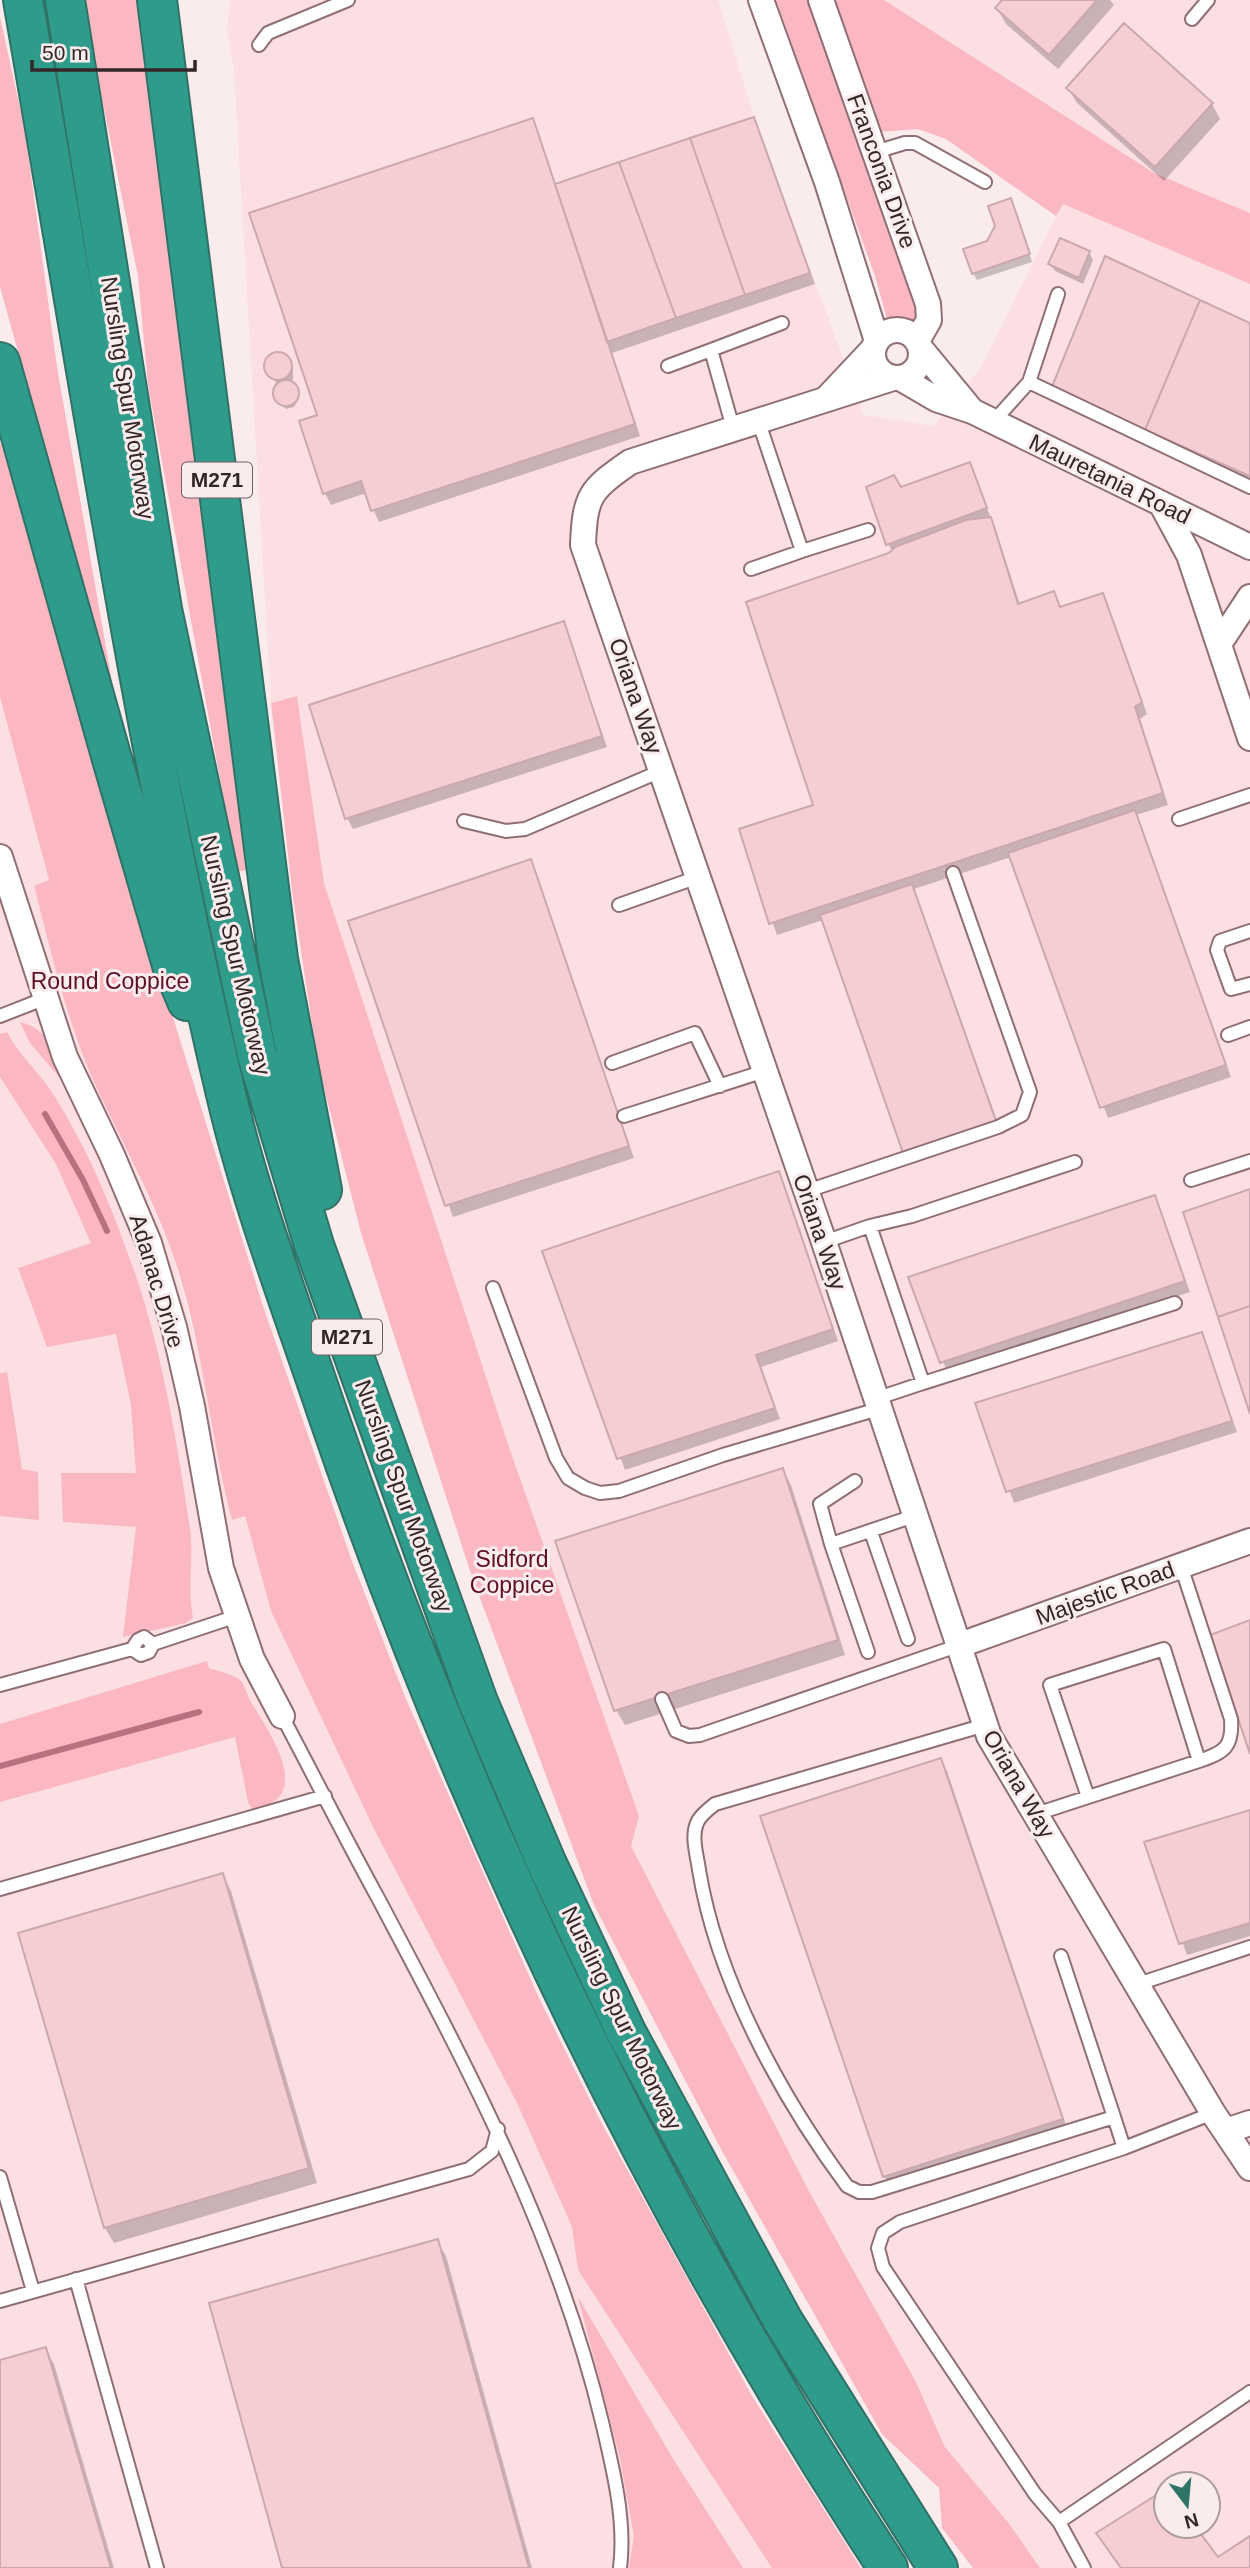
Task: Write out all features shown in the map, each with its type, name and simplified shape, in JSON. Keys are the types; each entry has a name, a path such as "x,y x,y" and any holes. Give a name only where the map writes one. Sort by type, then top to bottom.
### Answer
{"highway":[{"name":"Nursling Spur Motorway","path":"23,0 123,587 158,771 228,1100 268,1238 399,1613 492,1840 552,1969 653,2168 801,2433 888,2568"},
{"name":"Nursling Spur Motorway","path":"65,0 162,609 222,905 257,1055 314,1245 478,1702 546,1862 626,2032 783,2321 937,2568"},
{"name":"M271","path":"158,0 278,959 303,1105 362,1379"},
{"name":"M271","path":"0,362 172,964 228,1100"}],"street":[{"path":"761,0 827,182 875,345 875,363 879,370 896,378 908,375 918,364 918,345 911,335 897,330 889,331 875,345"},
{"name":"Franconia Drive","path":"821,0 928,304 929,320 918,345"},
{"name":"Oriana Way","path":"827,398 875,345"},
{"name":"Mauretania Road","path":"918,345 972,411"},
{"name":"Oriana Way","path":"896,378 630,462 598,484 585,509 583,545 807,1191 985,1724 1219,2122 1250,2168"},
{"name":"Mauretania Road","path":"896,378 936,399 972,411 1250,547"},
{"path":"1162,505 1189,555 1250,738"},
{"path":"1219,644 1250,597"},
{"name":"Adanac Drive","path":"0,857 65,1057 112,1155 149,1243 164,1289 192,1406 221,1568 252,1659 282,1716"},
{"name":"Majestic Road","path":"960,1645 1250,1541"},
{"path":"1219,2122 1250,2123"}],"lane":[{"path":"259,45 268,33 348,0"},
{"path":"1192,19 1208,0"},
{"path":"875,152 915,143 985,182"},
{"path":"993,422 1029,382 1058,294"},
{"path":"668,366 782,323"},
{"path":"711,350 733,428"},
{"path":"1029,382 1250,487"},
{"path":"758,420 802,551"},
{"path":"751,569 868,530"},
{"path":"464,821 506,831 524,829 662,771"},
{"path":"1179,819 1250,795"},
{"path":"807,1191 998,1127 1022,1115 1030,1091 953,873"},
{"path":"619,905 698,877"},
{"path":"1250,931 1220,941 1217,950 1231,989 1250,984"},
{"path":"0,1016 46,998"},
{"path":"1228,1035 1250,1027"},
{"path":"612,1063 695,1033 720,1086"},
{"path":"624,1116 765,1071"},
{"path":"1191,1180 1250,1161"},
{"path":"824,1242 1075,1162"},
{"path":"870,1226 923,1383"},
{"path":"493,1288 555,1458 568,1478 600,1493 619,1491 877,1404 923,1383 1175,1303"},
{"path":"855,1481 820,1504 868,1652"},
{"path":"831,1544 914,1516"},
{"path":"871,1532 908,1639"},
{"path":"1036,1814 1217,1754 1226,1747 1232,1735 1231,1718 1181,1566"},
{"path":"0,1685 132,1649 142,1655 149,1652 153,1644 237,1616"},
{"path":"662,1699 676,1731 689,1736 700,1735 960,1645"},
{"path":"1088,1797 1050,1685 1164,1649 1199,1760"},
{"path":"282,1716 453,2037 498,2129 570,2307 612,2467 623,2542 620,2568"},
{"path":"985,1724 715,1804 697,1820 694,1836 706,1909 715,1942 761,2045 802,2118 848,2186 859,2192 894,2186 1114,2117"},
{"path":"0,1889 325,1796"},
{"path":"1138,1984 1250,1947"},
{"path":"1061,1956 1124,2148"},
{"path":"1084,2568 1059,2522 1035,2494 895,2287 883,2267 878,2248 883,2232 900,2222 1124,2148 1219,2122"},
{"path":"0,2301 469,2169 492,2151 498,2129"},
{"path":"0,2178 33,2291"},
{"path":"76,2279 157,2568"},
{"path":"1059,2522 1250,2392"}],"shaded area":[{"path":"230,0 718,0 754,117 864,415 933,426 982,366 1063,203 1250,284 1250,2568 1040,2568 1011,2526 945,2447 915,2380 810,2193 631,1846 639,1816 509,1447 324,883 297,696 271,703 234,70 227,30"},
{"path":"884,0 1250,0 1250,213 1154,173"},
{"path":"0,697 49,880 34,886 62,996 99,1092 117,1125 172,1253 208,1388 233,1520 245,1516 271,1611 374,1829 517,2103 572,2227 578,2270 772,2568 0,2568"}],"green space":[{"path":"82,0 144,0 250,869 237,872 148,385 138,276"},
{"path":"776,0 813,0 919,293 919,325 911,321 890,323 887,319 875,276"},
{"path":"833,0 884,0 1154,173 1250,213 1250,284 1063,204 1056,216 946,139 918,129 879,132"},
{"path":"0,17 25,131 57,367 115,699 0,287"},
{"name":"Round Coppice","path":"0,442 37,549 166,995 264,1309 352,1561 406,1699 539,1998 601,2122 752,2396 861,2568 772,2568 578,2270 572,2227 517,2103 374,1829 271,1611 245,1516 232,1520 183,1285 156,1211 78,1043 34,886 49,880 0,697"},
{"name":"Sidford Coppice","path":"297,696 324,883 509,1447 639,1816 631,1846 810,2193 915,2380 945,2447 1011,2526 1040,2568 973,2568 942,2528 939,2488 882,2434 722,2151 594,1905 470,1571 361,1233 318,1064 292,890 271,703"},
{"path":"20,1022 39,1031 46,1038 66,1085 30,1043"},
{"path":"7,1032 65,1113 100,1183 137,1279 155,1339 169,1402 190,1529 193,1618 186,1623 123,1637 136,1527 63,1522 61,1473 136,1473 131,1405 116,1334 47,1347 18,1268 91,1243 56,1164 0,1077 0,1034"},
{"path":"7,1372 22,1469 38,1472 39,1520 0,1516 0,1373"},
{"path":"207,1661 209,1668 240,1680 277,1748 285,1780 282,1793 271,1803 252,1809 248,1802 235,1737 0,1802 0,1724"},
{"path":"578,2297 672,2457 743,2568 629,2568 634,2536 620,2459"}],"building":[{"path":"1002,0 1097,0 1049,55 995,8"},
{"path":"1124,23 1213,103 1155,167 1066,88"},
{"path":"754,117 810,273 745,295 690,138"},
{"path":"533,118 635,424 371,511 361,481 323,494 299,421 317,415 249,213"},
{"path":"690,138 745,295 676,318 619,162"},
{"path":"619,162 676,318 607,342 555,184"},
{"path":"1011,198 1030,254 972,274 963,249 987,241 995,226 988,206"},
{"path":"1060,238 1090,251 1079,278 1048,264"},
{"path":"1105,256 1200,300 1145,430 1051,389"},
{"path":"1200,300 1250,323 1250,476 1145,430"},
{"path":"278,352 288,356 292,366 288,376 278,380 268,376 264,366 268,356"},
{"path":"286,380 295,384 299,393 295,402 286,406 277,402 273,393 277,384"},
{"path":"970,462 987,508 886,545 866,487 894,475 901,487"},
{"path":"991,517 1018,604 1054,591 1060,607 1103,593 1142,702 1135,707 1163,793 769,924 739,829 813,805 746,602 889,553 895,547 966,520"},
{"path":"564,621 602,736 345,819 309,705"},
{"path":"1135,810 1226,1065 1100,1108 1008,853"},
{"path":"531,859 629,1146 445,1206 348,921"},
{"path":"912,884 996,1121 903,1153 820,915"},
{"path":"779,1171 833,1329 756,1355 775,1408 617,1459 542,1251"},
{"path":"1250,1189 1250,1306 1218,1317 1183,1212"},
{"path":"1155,1195 1185,1281 940,1363 908,1277"},
{"path":"1250,1306 1250,1414 1218,1317"},
{"path":"1202,1332 1232,1421 1006,1492 975,1403"},
{"path":"783,1468 838,1640 614,1711 555,1541"},
{"path":"1250,1620 1250,1754 1210,1635"},
{"path":"941,1758 1063,2119 883,2177 760,1816"},
{"path":"1250,1810 1250,1923 1179,1944 1144,1842"},
{"path":"223,1873 309,2168 104,2228 18,1933"},
{"path":"438,2239 529,2568 282,2568 209,2303"},
{"path":"46,2347 111,2568 0,2568 0,2360"},
{"path":"1152,2498 1152,2540 1205,2540 1218,2557 1250,2536 1250,2568 1121,2568 1096,2533"}],"waterway":[{"path":"45,1114 83,1180 107,1231"},
{"path":"0,1766 199,1712"}]}
